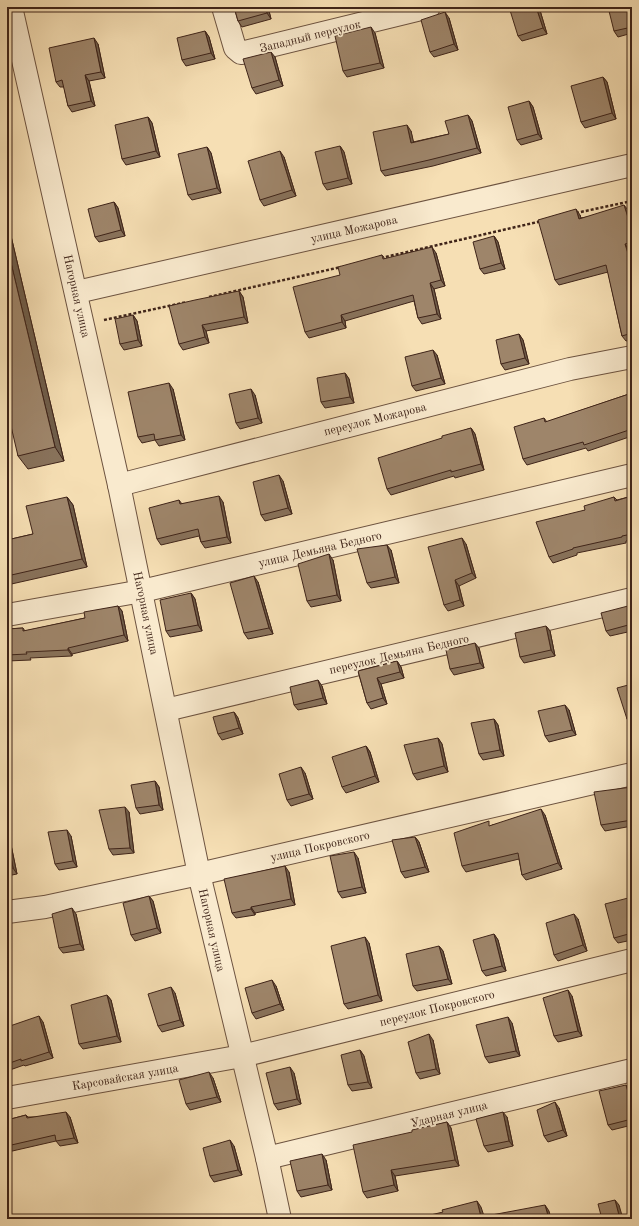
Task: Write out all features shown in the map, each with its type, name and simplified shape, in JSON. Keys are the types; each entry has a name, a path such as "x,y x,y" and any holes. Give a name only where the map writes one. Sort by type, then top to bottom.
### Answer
{"street":[{"name":"Нагорная улица","path":"11,7 120,485 199,874 267,1158 280,1219"},
{"name":"Западный переулок","path":"223,7 235,48 241,53 429,7"},
{"name":"улица Можарова","path":"76,292 632,165"},
{"name":"переулок Можарова","path":"120,485 570,369 632,357"},
{"name":"улица Демьяна Бедного","path":"7,615 142,591 632,475"},
{"name":"переулок Демьяна Бедного","path":"166,710 632,598"},
{"name":"улица Покровского","path":"7,912 45,907 199,874 632,774"},
{"name":"переулок Покровского","path":"242,1056 632,960"},
{"name":"Карсовайская улица","path":"7,1098 242,1056"},
{"name":"Ударная улица","path":"267,1158 632,1070"}],"path":[{"path":"573,214 632,201"},
{"path":"380,259 543,221"},
{"path":"209,297 341,267"},
{"path":"84,325 193,300"}],"building":[{"path":"234,7 265,7 267,13 238,21"},
{"path":"509,7 536,7 543,28 518,36"},
{"path":"608,7 632,7 632,27 614,31"},
{"path":"445,12 454,44 430,52 421,20"},
{"path":"371,27 380,63 343,71 335,36"},
{"path":"205,31 211,53 182,60 177,38"},
{"path":"94,38 101,72 85,75 91,101 68,106 62,80 56,82 49,48"},
{"path":"271,52 279,80 252,88 243,59"},
{"path":"603,77 612,113 581,122 571,86"},
{"path":"529,101 538,134 517,140 508,107"},
{"path":"468,115 477,148 381,171 373,132 407,125 411,143 449,134 445,121"},
{"path":"148,117 156,151 122,159 115,125"},
{"path":"340,146 348,178 323,184 315,152"},
{"path":"207,147 217,188 188,195 178,154"},
{"path":"280,151 292,190 260,200 248,161"},
{"path":"114,202 121,230 95,237 88,209"},
{"path":"624,205 632,230 632,242 625,244 632,266 632,333 622,336 606,265 555,280 538,220 576,209 579,219"},
{"path":"494,236 501,263 480,269 473,242"},
{"path":"7,246 55,447 18,456 7,409"},
{"path":"432,247 441,280 430,283 437,314 418,318 413,295 341,315 342,322 305,332 293,287 340,275 338,267 382,255 383,259"},
{"path":"239,291 244,317 202,325 205,337 179,344 169,306"},
{"path":"133,315 138,340 120,344 115,319"},
{"path":"519,334 525,358 501,364 496,340"},
{"path":"433,350 441,378 412,386 405,357"},
{"path":"632,367 632,377 629,368"},
{"path":"345,373 350,397 321,402 317,378"},
{"path":"169,383 181,435 155,440 154,434 138,437 128,392"},
{"path":"251,389 258,418 236,423 229,394"},
{"path":"632,393 632,429 584,445 583,442 523,459 514,427 544,418 545,422"},
{"path":"471,428 481,464 451,472 451,470 387,489 378,458 442,438 442,436"},
{"path":"279,475 288,508 261,515 253,482"},
{"path":"219,496 227,537 201,542 198,529 157,539 149,508 179,500 180,504"},
{"path":"632,496 632,534 573,548 549,557 536,522 585,510 584,506 614,497 615,501"},
{"path":"67,497 82,559 7,576 7,540 33,534 26,506"},
{"path":"462,538 472,573 455,580 460,600 444,605 428,547"},
{"path":"387,545 395,577 367,583 357,549"},
{"path":"329,554 337,595 307,601 298,564"},
{"path":"254,576 269,628 244,633 230,583"},
{"path":"191,593 198,625 166,631 160,600"},
{"path":"118,606 124,635 68,648 68,650 26,652 27,654 7,655 7,629 23,628 23,631 85,618 84,612"},
{"path":"628,606 632,624 606,631 601,613"},
{"path":"546,626 551,650 520,657 515,633"},
{"path":"475,643 480,663 450,669 446,650"},
{"path":"397,661 400,672 377,678 383,698 367,703 358,671"},
{"path":"318,680 323,698 294,705 290,687"},
{"path":"632,684 632,718 627,719 617,688"},
{"path":"565,705 572,730 545,736 538,711"},
{"path":"234,712 239,728 218,734 213,717"},
{"path":"494,719 500,750 479,754 471,723"},
{"path":"438,738 444,766 413,774 404,745"},
{"path":"366,746 375,776 342,787 332,757"},
{"path":"301,767 309,794 287,800 279,774"},
{"path":"155,781 159,805 136,808 131,785"},
{"path":"632,787 632,820 601,825 594,792"},
{"path":"125,807 130,848 109,849 99,810"},
{"path":"541,809 558,863 522,875 518,853 462,866 454,833 489,821 489,826"},
{"path":"67,830 73,861 55,864 48,832"},
{"path":"415,837 425,867 401,872 392,840"},
{"path":"7,838 13,868 7,870"},
{"path":"354,852 362,887 338,892 330,856"},
{"path":"285,866 291,899 251,907 251,909 232,913 224,879"},
{"path":"149,896 157,928 131,935 123,903"},
{"path":"632,897 632,933 614,938 605,904"},
{"path":"72,908 80,944 59,948 52,914"},
{"path":"574,914 583,945 554,955 546,923"},
{"path":"494,934 502,966 482,971 473,940"},
{"path":"365,937 378,995 344,1004 331,946"},
{"path":"439,946 448,979 413,986 406,954"},
{"path":"272,980 280,1004 252,1013 245,988"},
{"path":"632,986 632,1001 629,987"},
{"path":"171,987 180,1020 158,1026 148,994"},
{"path":"568,990 578,1031 554,1036 543,998"},
{"path":"107,995 117,1036 79,1044 71,1005"},
{"path":"39,1016 49,1052 7,1064 7,1027"},
{"path":"508,1017 516,1051 485,1057 476,1025"},
{"path":"429,1034 436,1069 416,1073 408,1042"},
{"path":"360,1050 368,1082 348,1085 341,1055"},
{"path":"290,1067 297,1099 274,1104 266,1073"},
{"path":"209,1072 217,1097 186,1104 179,1080"},
{"path":"626,1085 632,1107 632,1119 608,1125 599,1091"},
{"path":"555,1102 563,1130 544,1136 537,1110"},
{"path":"66,1112 74,1138 56,1141 55,1135 7,1146 7,1120 26,1115 27,1118"},
{"path":"503,1112 509,1141 484,1146 476,1119"},
{"path":"447,1122 455,1160 391,1170 394,1185 363,1192 353,1145 412,1132 412,1130"},
{"path":"230,1140 238,1170 210,1176 203,1148"},
{"path":"322,1154 328,1185 297,1191 290,1161"},
{"path":"615,1200 620,1219 602,1219 598,1204"},
{"path":"477,1201 481,1217 545,1205 549,1219 414,1219 443,1212 442,1210"}]}
